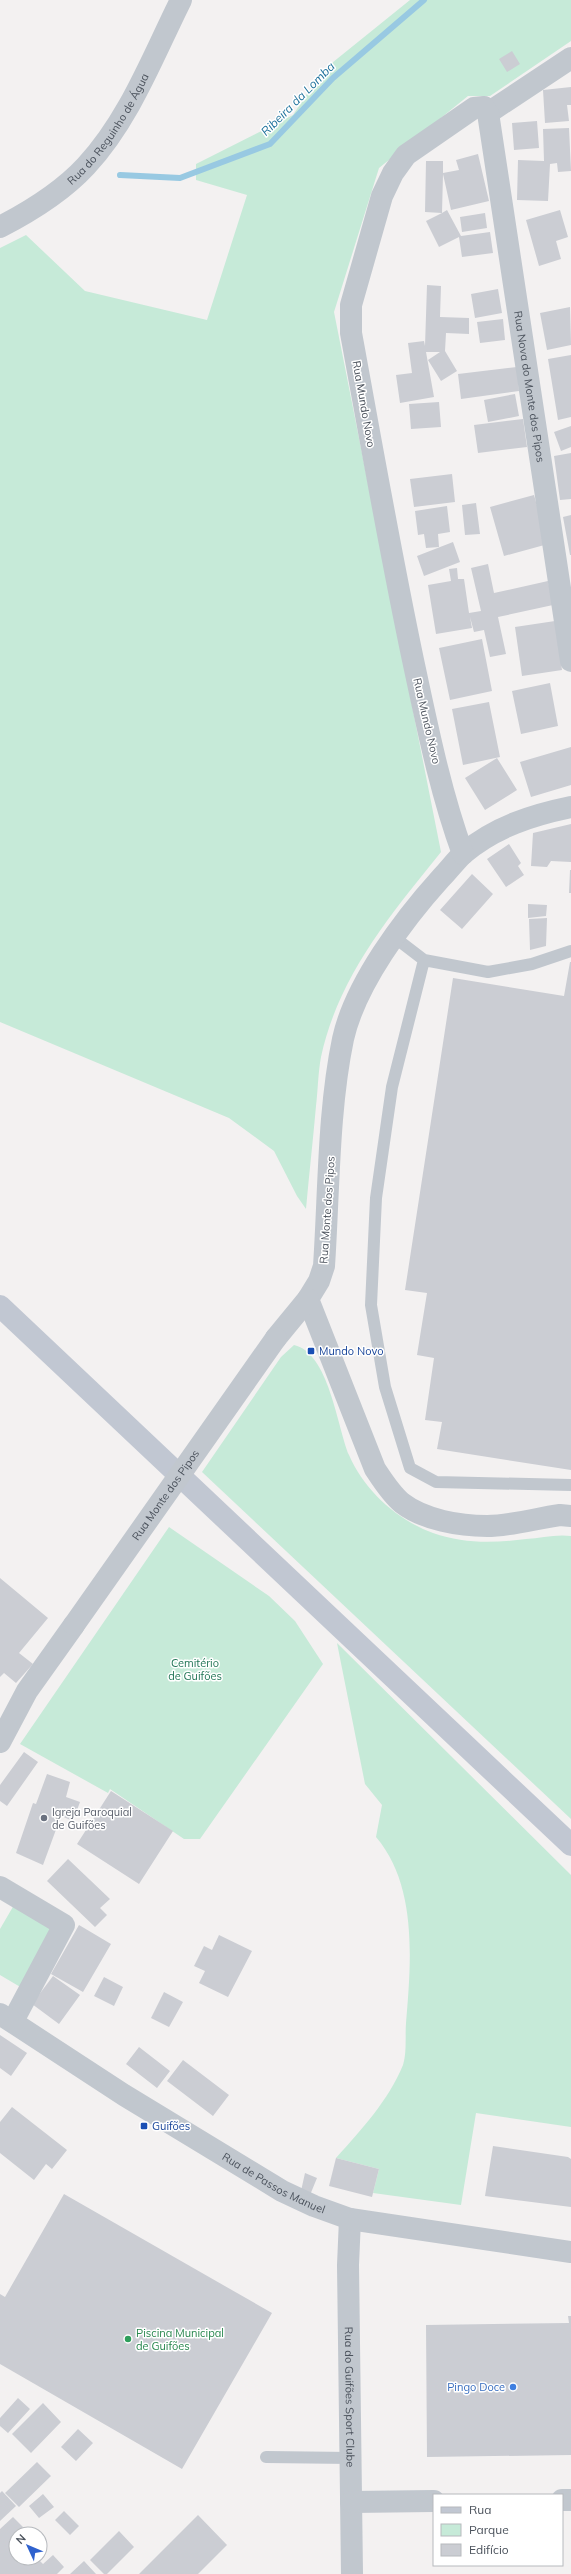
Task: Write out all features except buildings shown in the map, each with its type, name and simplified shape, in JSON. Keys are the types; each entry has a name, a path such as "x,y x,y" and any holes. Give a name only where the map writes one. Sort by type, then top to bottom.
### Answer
{"main road":[{"path":"0,1306 571,1846"}],"street":[{"name":"Rua do Reguinho de Água","path":"0,227 26,214 59,191 87,166 125,112 181,0"},
{"path":"488,113 571,58"},
{"name":"Rua Mundo Novo","path":"463,854 453,827 429,734 396,579 351,333 351,305 382,196 406,155 470,110 484,107 488,113"},
{"name":"Rua Nova do Monte dos Pipos","path":"488,113 571,661"},
{"name":"Rua Monte dos Pipos","path":"0,1742 27,1690 276,1338 308,1299 319,1280 324,1266 336,1076 344,1037 356,1004 380,959 408,917 463,854 488,836 521,819 571,807"},
{"path":"308,1299 375,1469 385,1485 402,1503 430,1516 454,1523 488,1526 560,1515 571,1516"},
{"path":"0,1887 64,1924 6,2017"},
{"name":"Rua de Passos Manuel","path":"6,2017 124,2094 282,2191 350,2219 571,2252"},
{"name":"Rua do Guifões Sport Clube","path":"350,2219 348,2272 352,2574"},
{"path":"351,2502 433,2501"}],"lane":[{"path":"394,938 424,960 488,972 532,964 571,951"},
{"path":"424,960 392,1087 376,1198 371,1305 385,1387 410,1468 436,1482 571,1485"},
{"path":"266,2456 351,2458"}],"green space":[{"path":"410,0 571,0 571,41 490,96 468,96 379,168 334,312 441,852 386,923 353,973 329,1028 320,1063 306,1209 297,1196 274,1151 229,1118 0,1022 0,248 26,235 85,291 207,320 247,195 196,180 196,164 293,115 322,71"},
{"path":"294,1345 306,1351 316,1361 324,1376 349,1455 355,1468 373,1492 395,1512 433,1533 445,1537 468,1541 502,1541 554,1536 571,1536 571,1819 202,1472 281,1357"},
{"name":"Cemitério de Guifões","path":"169,1527 269,1596 295,1621 323,1664 200,1839 184,1839 110,1789 108,1793 20,1744"},
{"path":"337,1643 571,1875 571,2127 476,2113 461,2205 373,2193 379,2169 336,2158 382,2103 403,2065 410,1951 409,1926 399,1878 390,1857 376,1837 382,1805 365,1784"},
{"path":"14,1905 55,1929 22,1988 0,1975 0,1929"}],"waterway":[{"name":"Ribeira da Lomba","path":"120,175 180,178 270,144 333,78 424,0"}],"place":[{"name":"Mundo Novo","path":"311,1351"},
{"name":"Igreja Paroquial de Guifões","path":"44,1818"},
{"name":"Guifões","path":"144,2126"},
{"name":"Piscina Municipal de Guifões","path":"128,2339"},
{"name":"Pingo Doce","path":"513,2387"}]}
